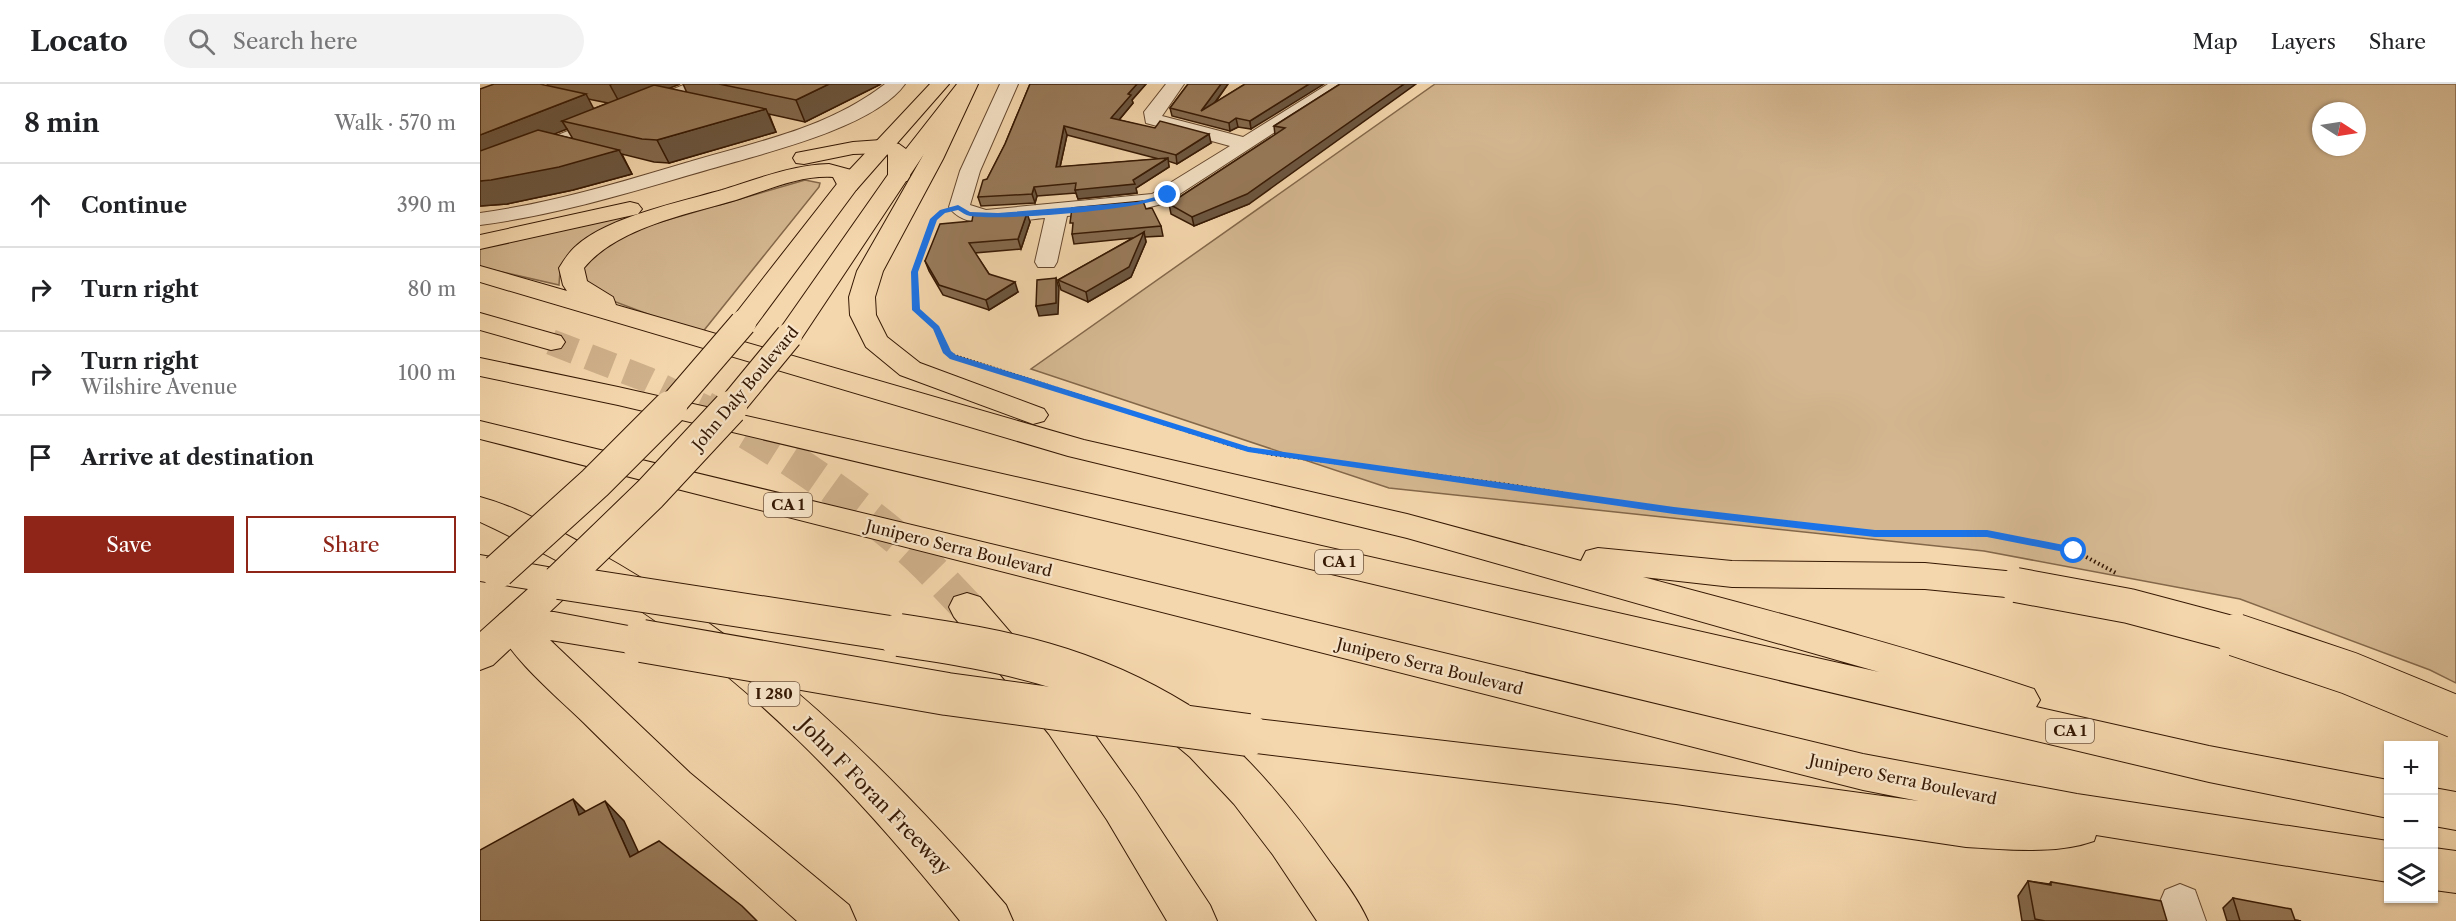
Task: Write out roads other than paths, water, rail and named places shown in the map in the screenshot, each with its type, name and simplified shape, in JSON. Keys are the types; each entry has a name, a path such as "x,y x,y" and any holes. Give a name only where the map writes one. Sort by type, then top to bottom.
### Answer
{"main road":[{"path":"486,576 644,436 706,369 848,185 940,84"},
{"path":"968,84 932,159 866,279 862,306 870,333 891,356 921,374 1221,482"},
{"name":"John Daly Boulevard","path":"480,655 497,621 559,582 698,446 749,387 789,336 899,176 968,84"},
{"path":"480,242 602,216 810,156 883,147 899,152 899,176"},
{"path":"699,337 586,294 572,280 574,263 589,247 617,230 705,201 819,171 842,172 848,176 848,185"},
{"path":"480,274 1079,449 1407,526 1942,675 2209,764"},
{"path":"480,321 550,342"},
{"name":"CA 1","path":"480,368 715,418 2209,764 2384,798"},
{"name":"Junipero Serra Boulevard","path":"480,430 1829,764 1955,791 2143,824 2384,861"},
{"name":"John F Foran Freeway","path":"496,515 625,586 695,633 768,688 867,783 935,857 988,921"},
{"path":"1407,526 1581,558 1676,570 1790,576 1925,576 2016,585 2122,603 2226,631 2352,674 2456,717"},
{"path":"486,576 559,582 974,646 1036,658 1112,685 1178,723 1220,758 1258,800 1344,921"},
{"path":"967,607 1034,685 1088,756 1193,921"},
{"path":"497,621 554,626 947,694 1318,744 1676,786 1966,827 2010,830 2143,824"},
{"path":"497,621 551,667 675,786 832,921"},
{"path":"2438,808 2456,811"},
{"path":"2438,870 2456,872"}],"street":[{"path":"480,173 701,84"},
{"path":"480,219 554,207 813,132 868,106 896,84"},
{"path":"1009,84 970,171 963,211 986,216 1159,200 1340,84"},
{"path":"1174,84 1153,112 1152,119 1246,144"},
{"path":"663,99 697,107"},
{"path":"592,107 623,115"},
{"path":"778,124 813,132"},
{"path":"548,146 581,153"},
{"path":"637,167 670,174"},
{"path":"1046,262 1057,211"}],"tunnel":[{"path":"551,342 646,379 707,409"},
{"path":"704,408 783,455 882,525 937,575 967,607"}]}
